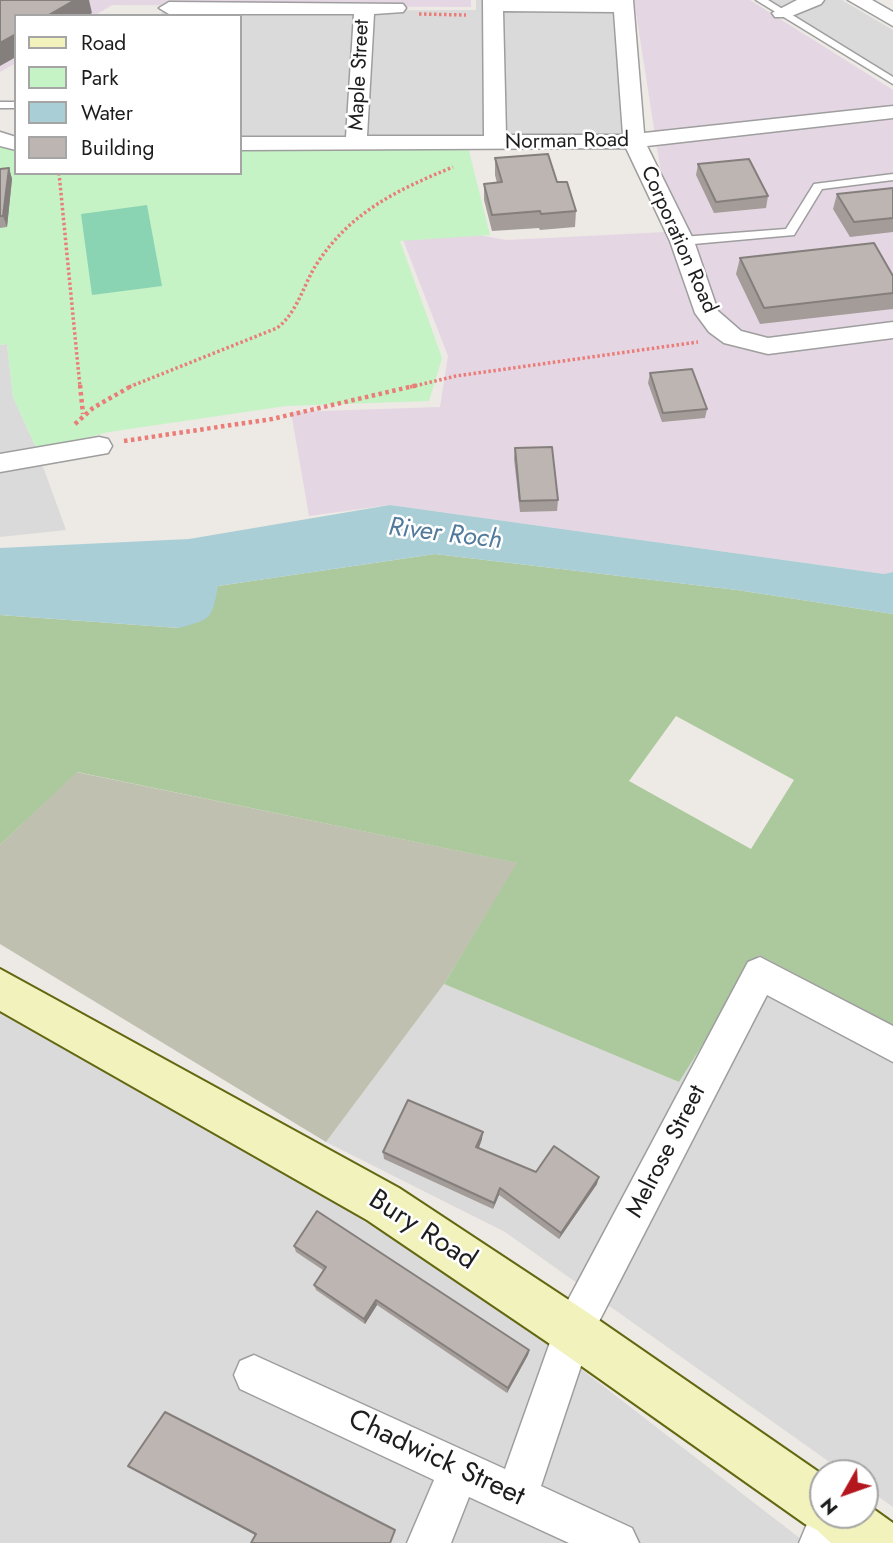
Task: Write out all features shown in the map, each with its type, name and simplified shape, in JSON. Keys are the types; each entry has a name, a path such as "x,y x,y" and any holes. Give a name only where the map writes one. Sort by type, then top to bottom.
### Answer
{"main road":[{"name":"Bury Road","path":"0,989 383,1204 573,1331 809,1496"},
{"path":"855,1529 876,1543"}],"street":[{"path":"782,13 814,0"},
{"path":"858,0 893,20"},
{"path":"495,143 493,2 623,3 634,141"},
{"path":"169,8 218,14"},
{"path":"242,17 364,8 396,9"},
{"name":"Maple Street","path":"356,142 364,8"},
{"name":"Norman Road","path":"242,144 634,141 893,112"},
{"name":"Corporation Road","path":"634,141 682,241 707,313 727,342 768,346 893,330"},
{"path":"0,463 99,446"},
{"name":"Melrose Street","path":"516,1497 573,1331 760,973 893,1045"},
{"name":"Chadwick Street","path":"254,1375 617,1543"},
{"path":"429,1543 459,1470"}],"lane":[{"path":"761,0 893,81"},
{"path":"682,241 790,232 818,186 893,177"}],"path":[{"path":"396,9 405,13 471,15 493,2"},
{"path":"70,452 73,426 83,415 132,384 204,360 282,326 325,251 359,212 396,190 481,156 495,143"},
{"path":"59,175 83,415"},
{"path":"99,446 272,419 456,376 702,341 727,342"}],"shaded area":[{"path":"0,0 471,0 471,7 112,5 97,14 14,14 14,64 0,72"},
{"path":"476,0 614,0 621,134 242,138 242,14 161,14 162,11 476,10"},
{"path":"634,0 750,0 893,90 893,572 884,574 390,505 309,516 291,412 440,407 448,356 395,219 506,240 686,231 660,167"},
{"path":"759,0 842,0 893,30 893,83"},
{"path":"7,344 13,397 37,450 66,530 0,537 0,345"},
{"path":"76,772 518,863 444,984 326,1142 0,944 0,845"},
{"path":"759,955 893,1025 893,1507 879,1497 879,1459 825,1459 505,1232 326,1142 444,984 679,1082"},
{"path":"0,1011 297,1178 514,1317 806,1543 0,1543"}],"green space":[{"path":"0,145 14,148 14,175 242,175 242,150 468,147 490,235 400,241 442,358 429,401 286,406 109,432 37,450 13,397 7,344 0,345"},
{"path":"147,205 162,286 92,295 81,214"},
{"path":"435,554 737,590 893,614 893,1025 759,955 679,1082 444,984 517,863 77,772 0,845 0,615 179,628 218,586","holes":["676,716 794,780 751,849 629,781"]}],"water":[{"name":"River Roch","path":"390,505 884,574 893,572 893,614 737,590 435,554 218,586 209,616 179,628 0,615 0,548 189,539"}],"building":[{"path":"0,0 75,0 50,14 14,14 14,35 0,43"},
{"path":"548,154 557,182 567,182 576,211 492,215 484,184 502,182 495,158"},
{"path":"749,159 768,196 716,202 698,164"},
{"path":"9,168 3,216 0,216 0,169"},
{"path":"893,188 893,218 854,222 837,194"},
{"path":"874,243 893,276 893,293 764,308 740,258"},
{"path":"692,369 707,409 663,413 650,373"},
{"path":"552,447 558,500 520,501 515,448"},
{"path":"408,1100 483,1132 476,1147 536,1172 554,1146 599,1177 561,1233 500,1188 494,1203 383,1152"},
{"path":"317,1211 529,1350 508,1388 376,1300 364,1319 314,1285 326,1267 294,1246"},
{"path":"165,1412 395,1530 390,1543 251,1543 256,1534 128,1466"}]}
